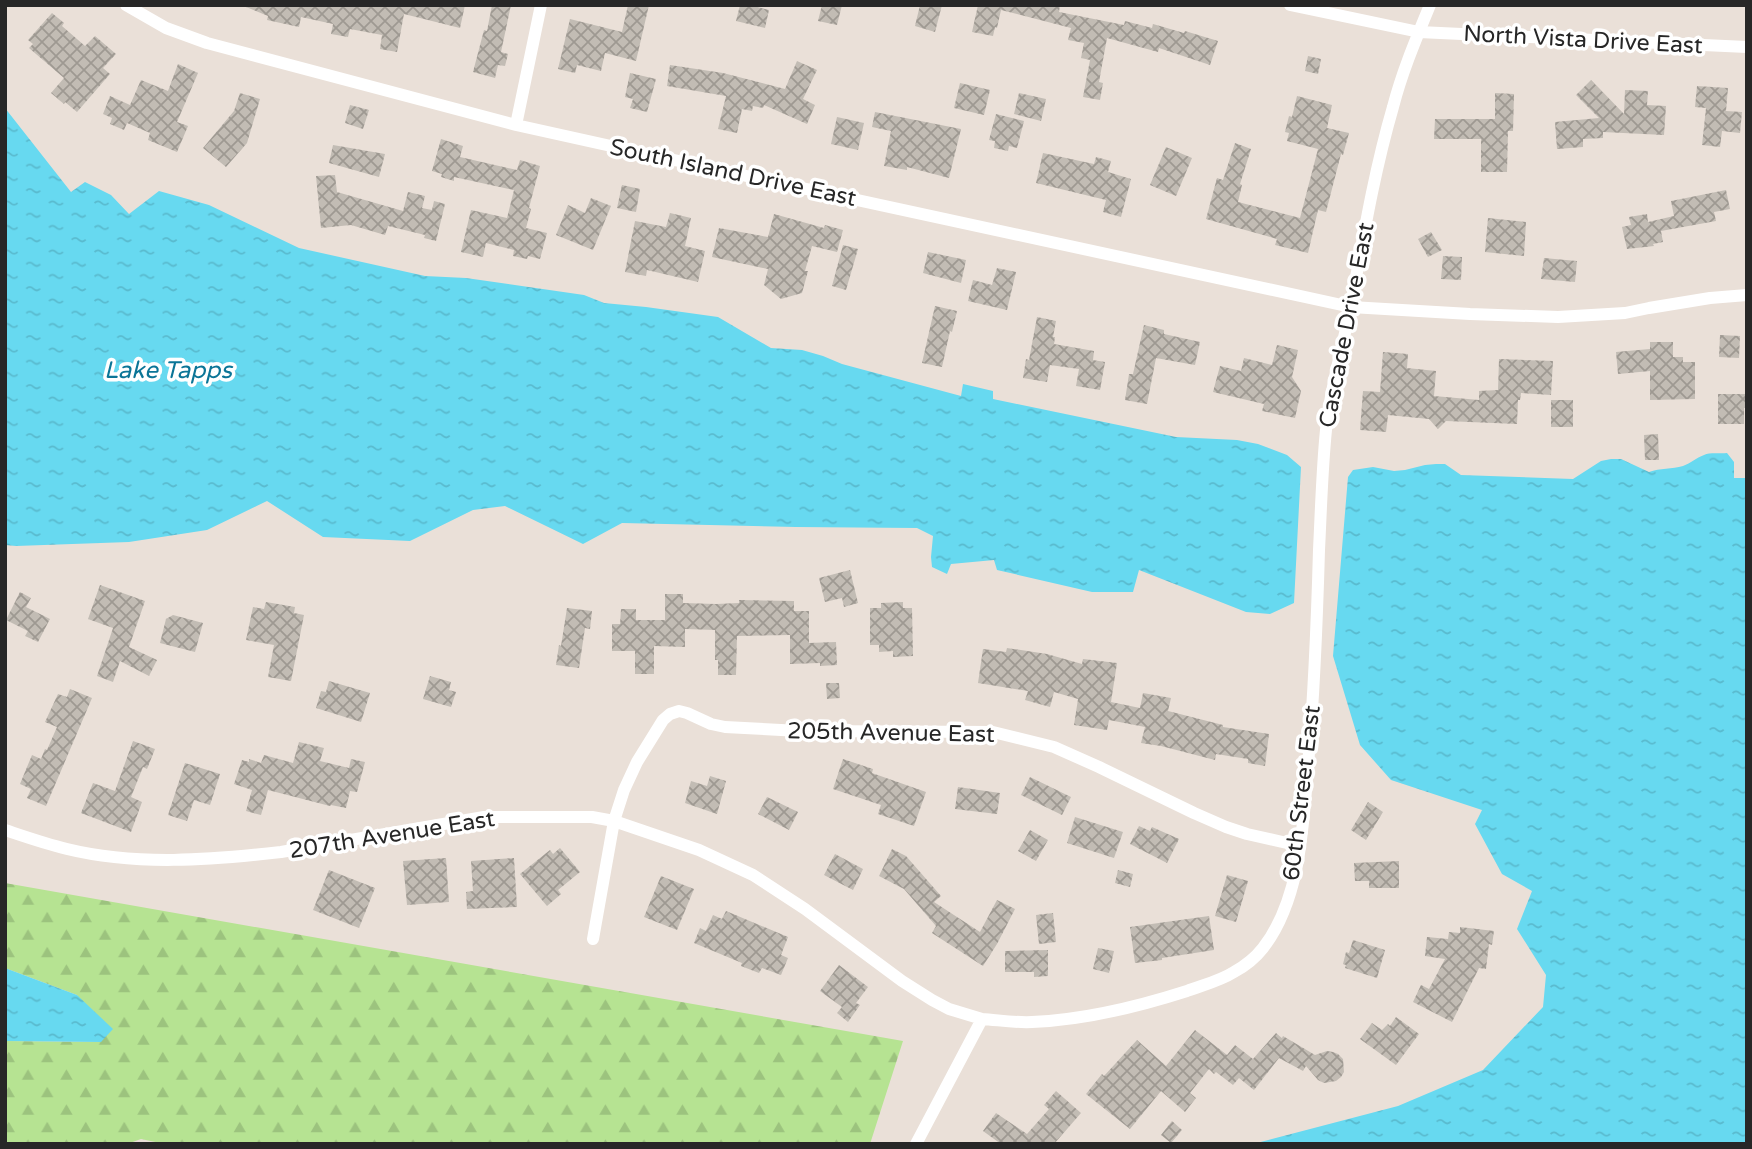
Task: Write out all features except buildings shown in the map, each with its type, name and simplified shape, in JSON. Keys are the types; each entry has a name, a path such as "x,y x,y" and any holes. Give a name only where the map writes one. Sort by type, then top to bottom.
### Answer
{"street":[{"name":"South Island Drive East","path":"126,5 166,28 206,43 516,125 1350,306 1558,317 1625,313 1710,298 1747,295"},
{"path":"516,125 541,5"},
{"name":"North Vista Drive East","path":"1290,5 1419,32 1747,47"},
{"name":"Cascade Drive East","path":"1315,654 1322,490 1329,405 1392,107 1430,5"},
{"name":"60th Street East","path":"982,1019 1029,1022 1093,1016 1154,1002 1234,973 1261,951 1275,932 1295,877 1306,793 1314,702 1315,654"},
{"name":"205th Avenue East","path":"593,939 614,821 624,790 663,720 679,711 725,727 800,732 993,732 1054,747 1226,827 1300,846"},
{"name":"207th Avenue East","path":"5,830 66,849 96,855 148,860 192,860 281,852 484,817 592,817 614,821 699,850 753,875 932,1000 982,1019"},
{"path":"916,1144 982,1019"}],"green space":[{"path":"5,883 903,1041 870,1144 165,1144 141,1139 127,1144 5,1144 5,1041 101,1042 77,995 5,968"}],"water":[{"name":"Lake Tapps","path":"5,108 71,192 85,182 111,195 129,214 159,191 209,205 299,248 425,276 466,278 584,295 604,303 718,317 771,348 802,350 842,364 961,396 963,384 993,391 993,399 1176,437 1237,440 1258,444 1287,455 1301,467 1294,603 1270,614 1246,612 1139,570 1133,592 1092,592 997,570 994,560 951,564 947,574 932,567 933,536 917,528 622,523 583,544 505,506 473,510 410,541 323,537 267,501 207,530 129,542 5,545"},
{"path":"1727,453 1734,462 1734,478 1747,478 1747,1144 1253,1144 1398,1106 1483,1070 1543,1007 1546,975 1517,929 1532,891 1502,874 1475,824 1482,810 1391,780 1360,745 1333,656 1348,477 1353,470 1373,467 1394,471 1445,464 1461,475 1573,479 1601,461 1611,459 1621,459 1649,472 1683,466 1706,454"},
{"path":"5,968 77,995 113,1029 101,1042 5,1041"}]}
